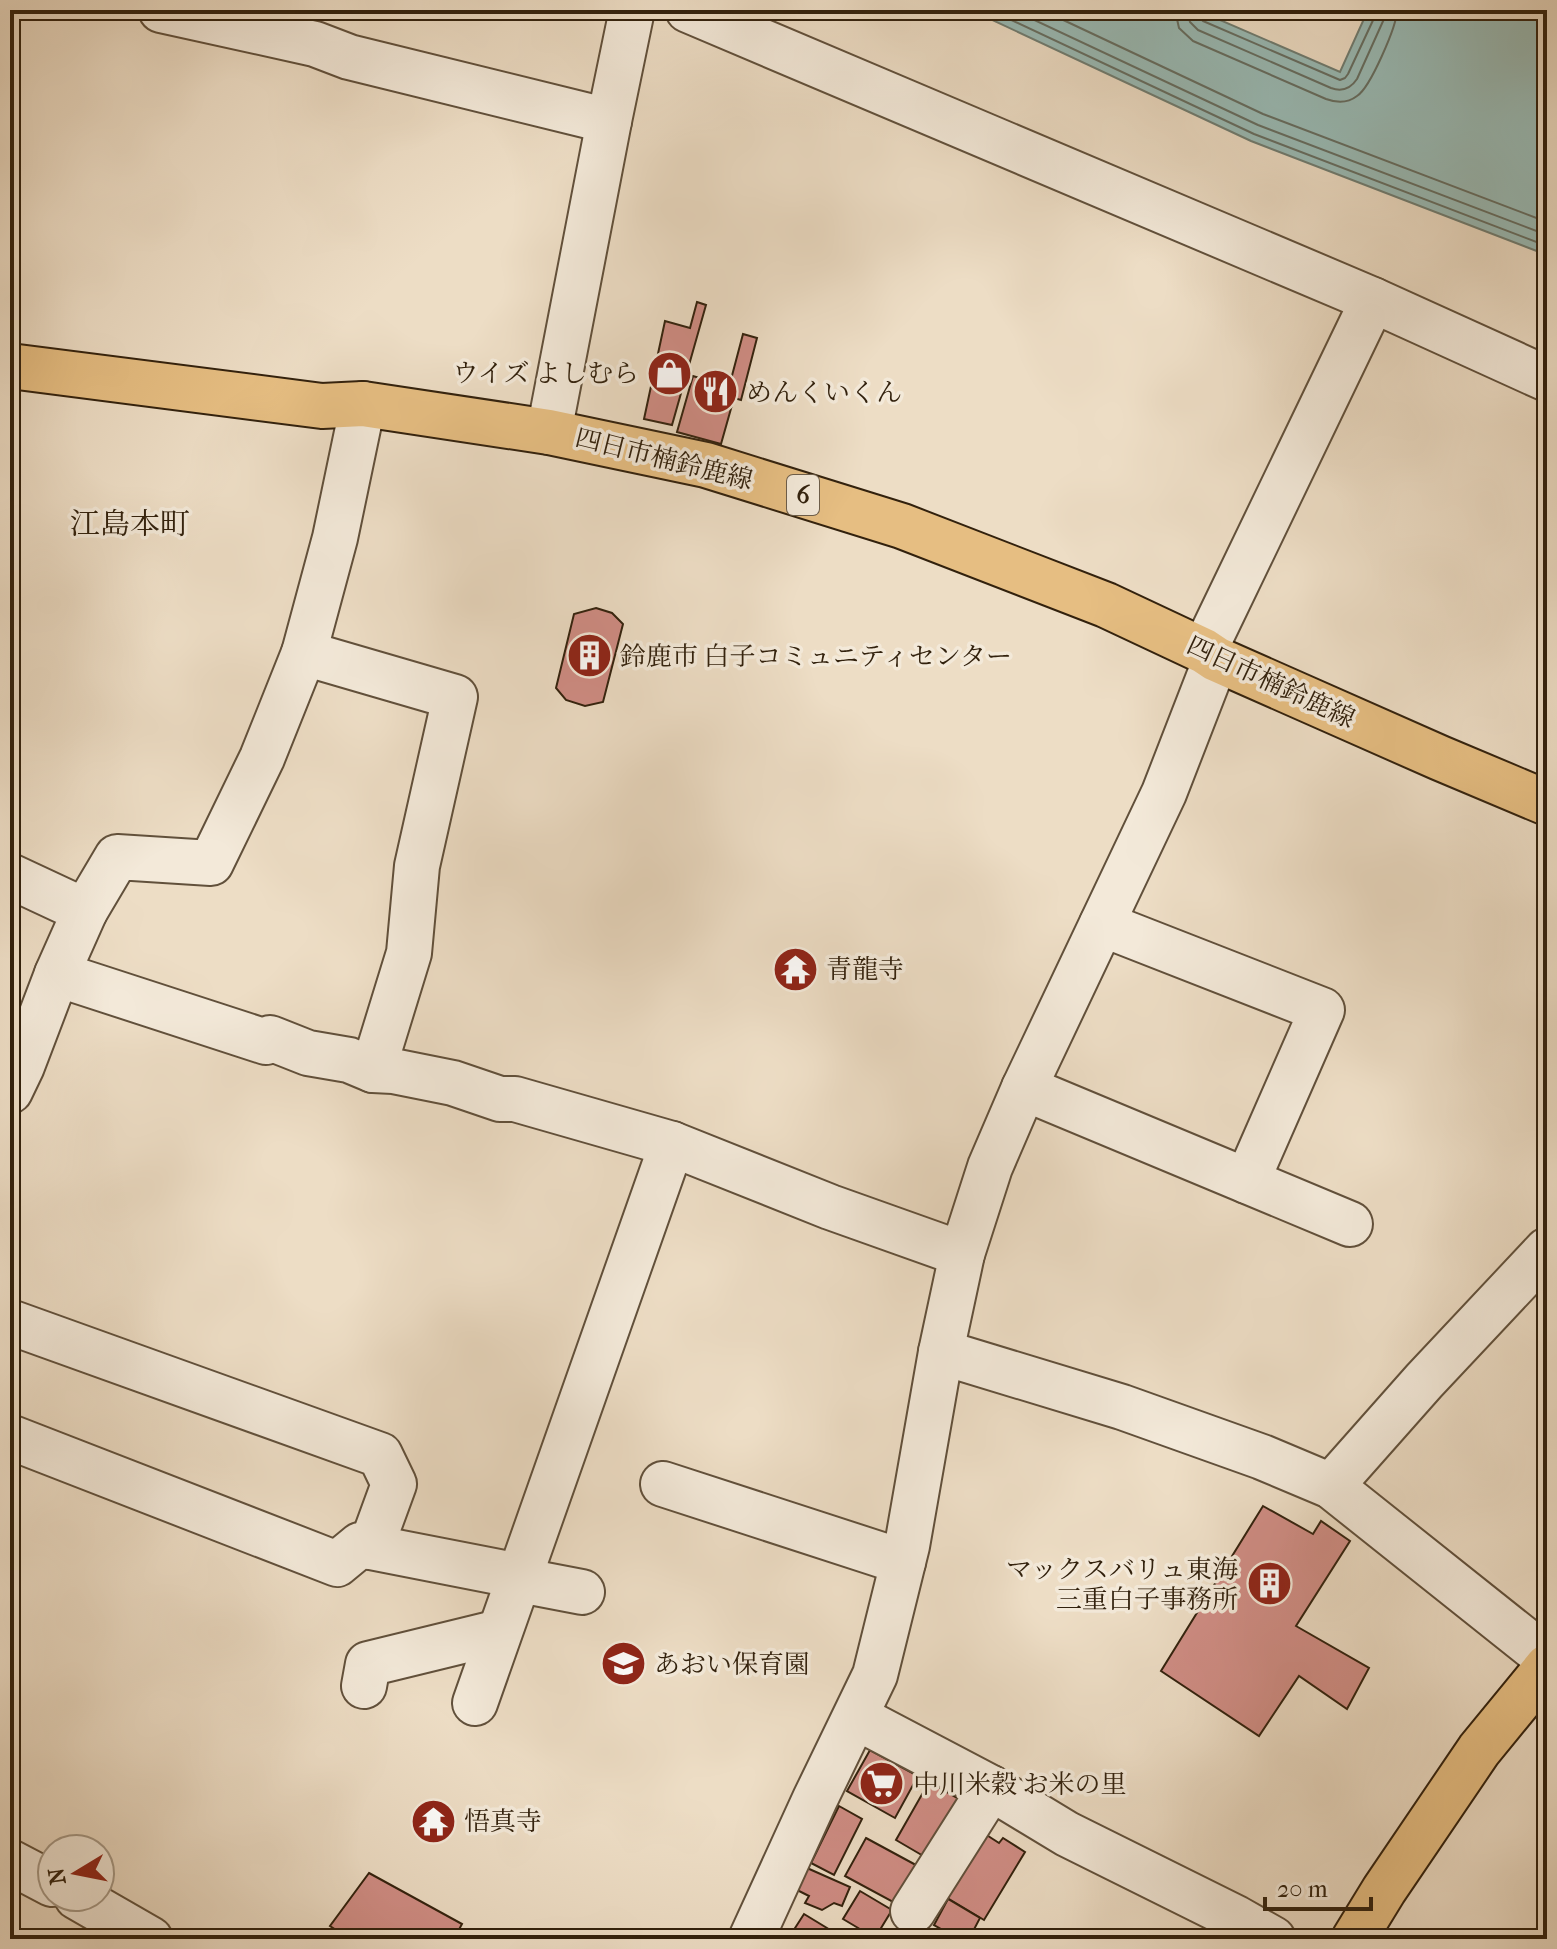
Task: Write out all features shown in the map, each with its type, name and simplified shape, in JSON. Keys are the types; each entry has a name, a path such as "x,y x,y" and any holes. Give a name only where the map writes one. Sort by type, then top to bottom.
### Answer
{"main road":[{"name":"四日市楠鈴鹿線","path":"10,366 322,406 363,404 549,432 706,465 902,526 1106,605 1210,655 1547,803"},
{"path":"1354,1939 1479,1750 1547,1667"}],"street":[{"path":"161,10 315,44 349,57 609,121"},
{"path":"549,432 632,10"},
{"path":"688,10 1373,300 1547,379"},
{"path":"751,1939 875,1675 903,1562 962,1254 990,1167 1024,1088 1164,793 1210,655 1373,300"},
{"path":"10,1091 85,911 117,857 211,863 262,758 304,653 335,538 363,404"},
{"path":"304,653 455,697 417,866 409,953 373,1070"},
{"path":"10,876 85,911"},
{"path":"1102,924 1322,1010 1247,1181"},
{"path":"57,974 266,1042 270,1038 308,1053 349,1060 373,1070 453,1083 500,1099 515,1099 672,1144 830,1207 962,1254"},
{"path":"1024,1088 1350,1224"},
{"path":"475,1703 672,1144"},
{"path":"1331,1486 1547,1250"},
{"path":"10,1322 380,1455 394,1484 371,1547"},
{"path":"941,1352 1122,1407 1262,1457 1331,1486 1547,1658"},
{"path":"10,1437 337,1564 360,1545 519,1576 535,1583 582,1592"},
{"path":"663,1484 903,1562"},
{"path":"364,1686 368,1664 499,1632"},
{"path":"856,1717 991,1788 1067,1834 1273,1939"},
{"path":"913,1911 991,1788"},
{"path":"10,1862 36,1876"},
{"path":"105,1913 150,1939"}],"water":[{"path":"971,10 1197,10 1340,72 1368,10 1547,10 1547,255 1251,141"}],"building":[{"name":"ウイズ よしむら","path":"697,302 706,305 672,425 644,419 665,321 690,328"},
{"name":"めんくいくん","path":"743,334 757,338 741,400 734,398 721,444 677,432 693,376 729,387"},
{"name":"鈴鹿市 白子コミュニティセンター","path":"596,608 612,613 623,624 603,702 585,706 566,700 556,688 574,614"},
{"name":"マックスバリュ東海 三重白子事務所","path":"1263,1506 1313,1534 1321,1521 1350,1541 1296,1626 1369,1668 1347,1709 1299,1676 1259,1736 1161,1671"},
{"name":"中川米穀 お米の里","path":"870,1750 918,1776 895,1818 847,1791"},
{"path":"929,1782 971,1806 937,1864 896,1840"},
{"path":"839,1806 862,1819 834,1875 811,1863"},
{"path":"982,1832 999,1843 1003,1838 1025,1852 984,1920 944,1896"},
{"path":"866,1838 927,1871 906,1909 845,1876"},
{"path":"807,1868 850,1887 842,1906 834,1903 822,1910 805,1903 809,1896 797,1890"},
{"path":"369,1873 462,1924 454,1939 350,1939 330,1926"},
{"path":"860,1891 892,1910 875,1938 843,1919"},
{"path":"948,1899 980,1918 969,1939 959,1939 934,1925"},
{"path":"804,1914 845,1939 788,1939"}],"place":[{"name":"ウイズ よしむら","path":"670,373"},
{"name":"めんくいくん","path":"715,392"},
{"name":"鈴鹿市 白子コミュニティセンター","path":"589,656"},
{"name":"青龍寺","path":"795,969"},
{"name":"マックスバリュ東海 三重白子事務所","path":"1269,1584"},
{"name":"あおい保育園","path":"623,1664"},
{"name":"中川米穀 お米の里","path":"882,1784"},
{"name":"悟真寺","path":"433,1821"}],"district":[{"name":"江島本町","path":"130,524"}]}
